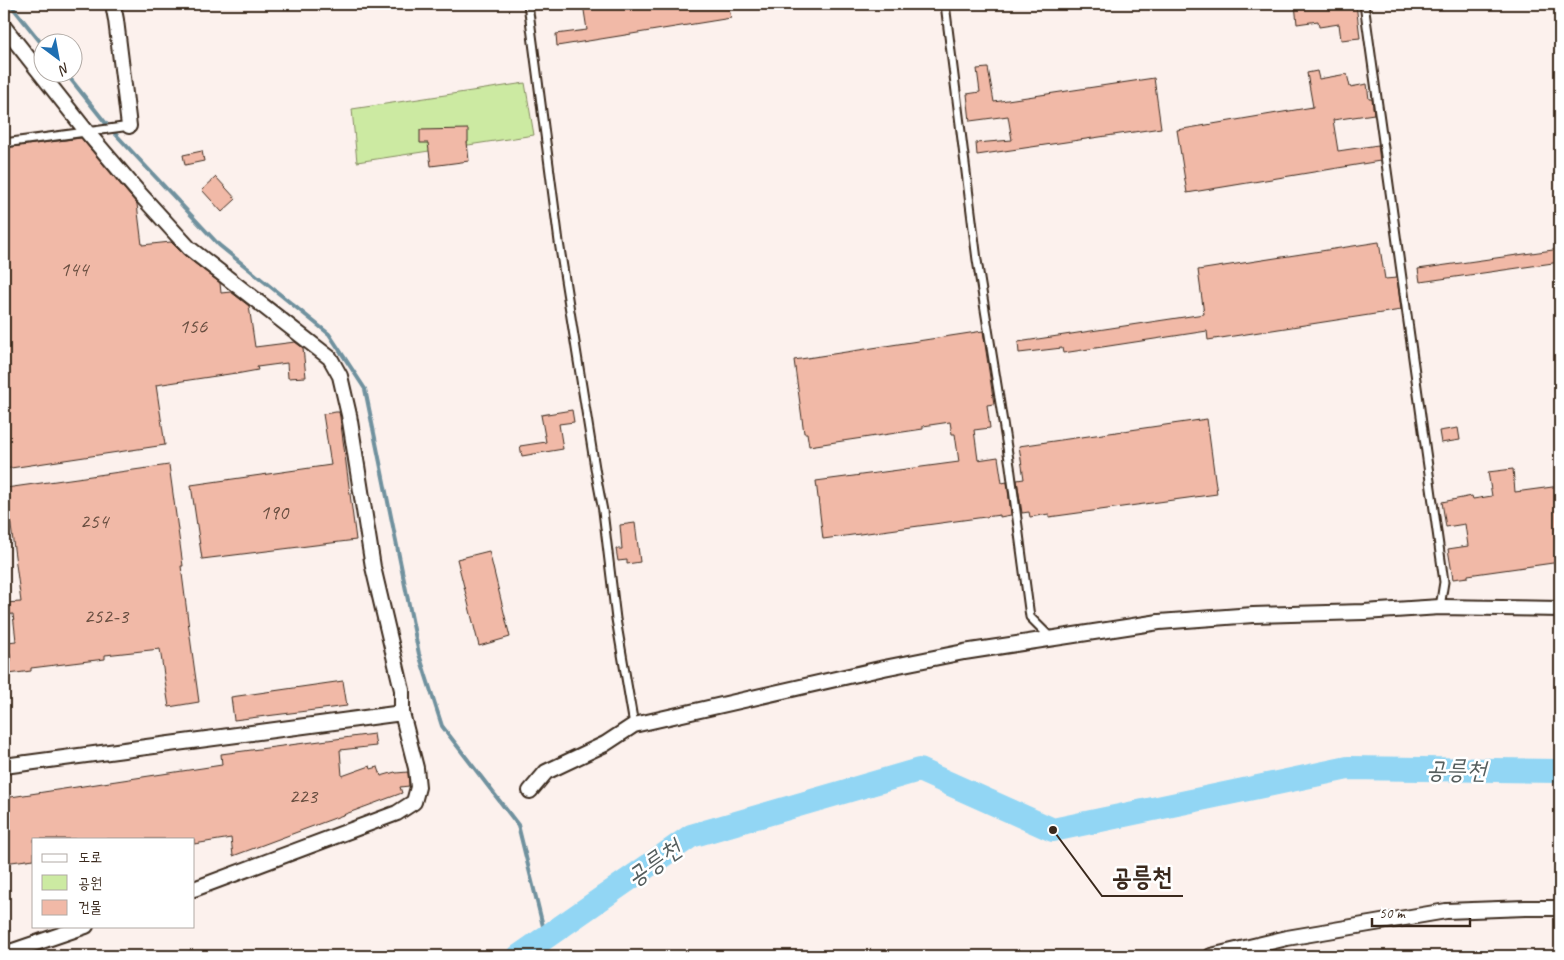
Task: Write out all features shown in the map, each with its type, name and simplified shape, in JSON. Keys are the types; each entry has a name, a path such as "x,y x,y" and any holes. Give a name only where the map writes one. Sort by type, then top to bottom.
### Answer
{"street":[{"path":"113,4 126,126"},
{"path":"4,27 94,131 139,193 189,248 330,358 340,376 349,415 373,568 402,690 402,713 416,768 418,787 414,802 397,813 195,889"},
{"path":"530,790 546,772 605,744 634,725 884,668 1051,638 1159,622 1252,615 1364,612 1440,607 1560,609"},
{"path":"4,766 402,713"},
{"path":"1211,956 1287,938 1446,911 1560,908"},
{"path":"4,954 80,928"}],"lane":[{"path":"528,4 558,242 603,511 616,619 634,725"},
{"path":"945,4 977,260 1010,466 1030,617 1051,638"},
{"path":"1364,4 1444,582 1440,607"},
{"path":"4,142 126,126"}],"green space":[{"path":"525,83 534,135 357,162 352,109"}],"building":[{"path":"583,4 728,4 731,18 557,46 556,34 587,30"},
{"path":"1295,4 1356,4 1360,38 1341,40 1339,24 1319,27 1318,21 1297,24"},
{"path":"988,68 994,102 1154,78 1161,128 977,155 976,143 1012,140 1008,116 970,121 967,94 980,92 977,69"},
{"path":"1317,71 1319,79 1347,74 1350,87 1367,84 1374,114 1333,120 1338,151 1378,145 1380,161 1187,193 1177,130 1313,107 1307,73"},
{"path":"468,129 469,161 431,166 428,143 420,143 420,130"},
{"path":"81,138 137,204 142,245 171,242 184,255 220,283 221,293 231,292 249,306 255,347 295,342 303,348 306,377 288,378 287,363 257,367 258,370 236,374 156,385 165,445 4,469 4,148"},
{"path":"202,151 204,161 185,165 183,155"},
{"path":"216,177 236,199 222,212 202,190"},
{"path":"1379,242 1385,279 1397,278 1401,310 1208,340 1207,331 1063,353 1062,348 1019,353 1018,342 1204,314 1198,270"},
{"path":"1560,249 1560,262 1420,282 1418,269"},
{"path":"983,331 994,404 987,405 990,428 974,430 978,460 998,457 1002,483 1007,482 1011,515 823,539 816,481 959,462 955,434 952,434 950,422 923,426 923,429 809,446 807,433 804,433 794,360"},
{"path":"572,410 574,422 559,424 563,449 522,456 520,446 546,442 541,415"},
{"path":"339,412 356,540 202,559 191,485 331,465 323,414"},
{"path":"1207,419 1217,494 1049,517 1049,514 1030,517 1029,512 1022,513 1017,480 1024,479 1019,446"},
{"path":"1458,428 1460,440 1441,443 1439,431"},
{"path":"169,465 199,702 169,707 160,649 105,655 105,659 31,668 31,671 9,674 8,662 11,661 8,642 16,641 13,614 4,615 4,603 21,602 6,488"},
{"path":"1513,469 1515,492 1560,486 1560,562 1468,575 1468,577 1453,579 1448,549 1468,546 1465,524 1446,527 1442,502 1472,496 1473,499 1492,496 1488,472"},
{"path":"635,523 640,562 627,564 627,560 618,561 616,549 622,549 620,525"},
{"path":"489,551 510,637 479,646 457,559"},
{"path":"343,681 347,706 234,720 231,697"},
{"path":"374,734 376,746 340,750 342,776 370,766 371,769 378,767 381,776 395,772 408,772 409,786 400,787 402,793 233,856 231,838 195,844 195,838 32,838 32,859 4,863 4,798 222,765 221,754"}],"waterway":[{"path":"10,4 32,32"},
{"path":"73,82 108,126 219,245 329,334 365,389 419,654 442,726 518,825 546,938"},
{"name":"공릉천","path":"519,956 691,836 919,770 1053,830 1348,768 1560,771"}],"place":[{"name":"공릉천","path":"1053,830"}]}
